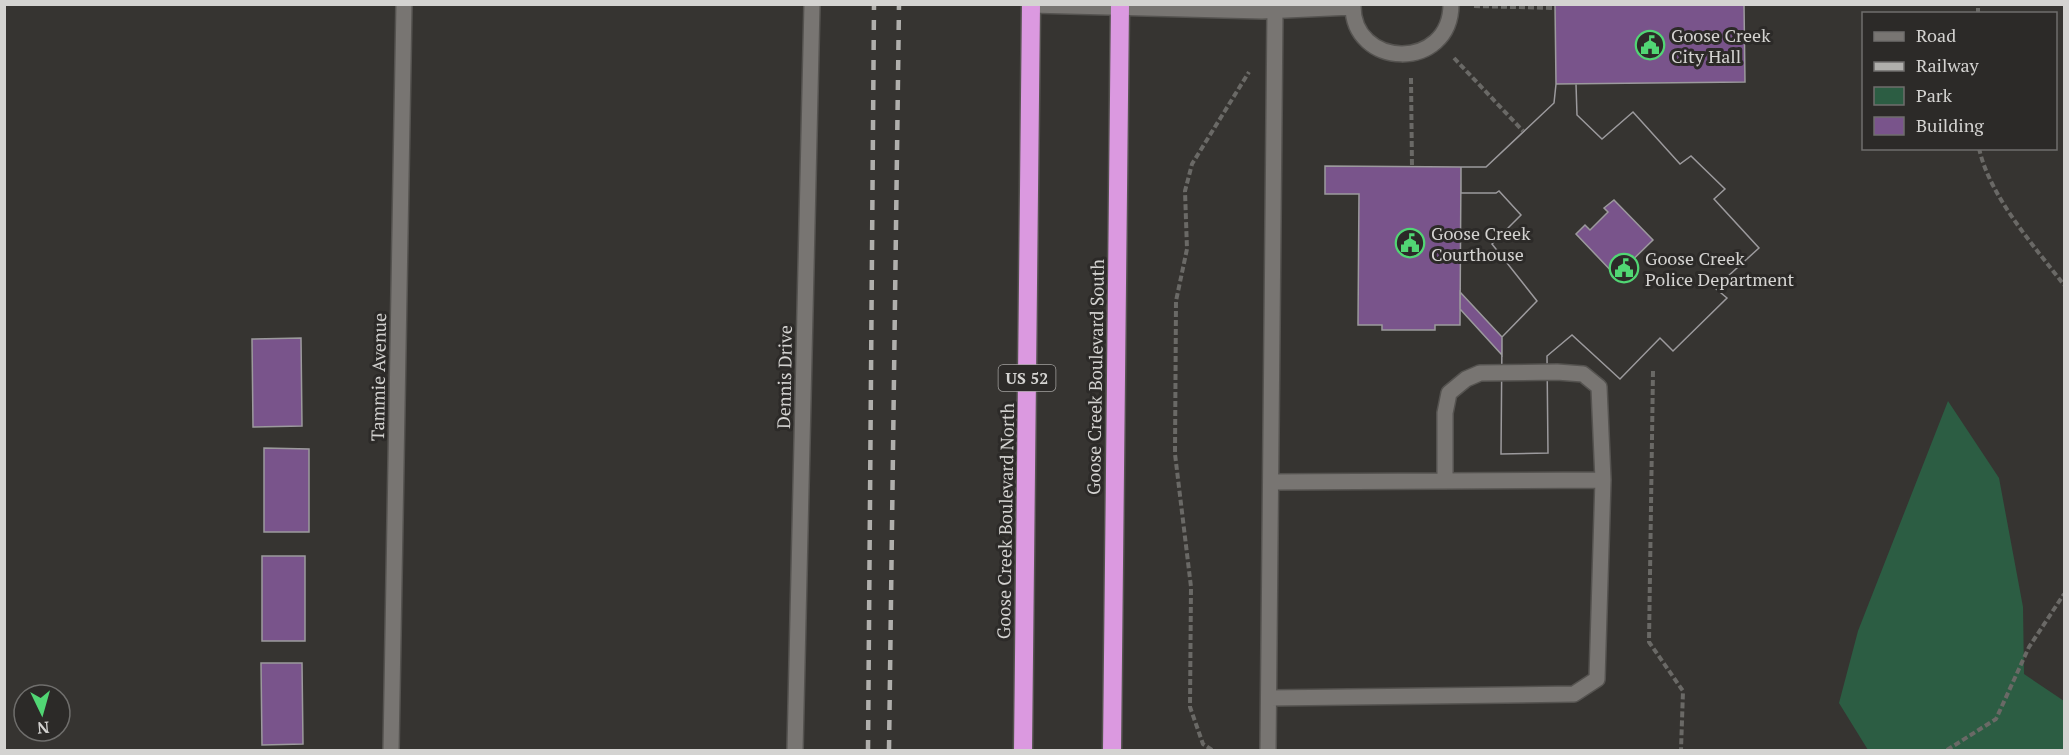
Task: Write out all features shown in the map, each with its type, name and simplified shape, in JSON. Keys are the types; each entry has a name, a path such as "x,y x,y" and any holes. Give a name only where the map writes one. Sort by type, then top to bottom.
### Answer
{"highway":[{"name":"Goose Creek Boulevard North","path":"1023,750 1031,5"},
{"name":"Goose Creek Boulevard South","path":"1112,750 1120,6"}],"street":[{"name":"Tammie Avenue","path":"391,750 404,4"},
{"name":"Dennis Drive","path":"795,750 812,4"},
{"path":"1031,5 1275,10 1353,6 1359,30 1376,48 1394,55 1410,54 1430,47 1437,40 1450,17 1452,5"},
{"path":"1268,750 1275,10"},
{"path":"1269,698 1574,694 1597,678 1604,480 1599,387 1583,374 1557,372 1480,373 1466,379 1449,393 1445,413 1445,481"},
{"path":"1271,482 1604,480"}],"path":[{"path":"1452,5 1555,8"},
{"path":"1437,40 1523,131"},
{"path":"1410,54 1412,167"},
{"path":"1212,750 1203,744 1190,707 1191,587 1175,454 1176,301 1186,249 1185,191 1192,164 1252,67"},
{"path":"1980,150 1994,185 2025,234 2064,285"},
{"path":"1653,370 1649,642 1683,691 1681,750"},
{"path":"1947,750 1996,719 2029,647 2064,594"}],"green space":[{"path":"1948,401 1999,478 2023,607 2024,674 2064,701 2064,750 1868,750 1839,703 1858,631"}],"building":[{"name":"Goose Creek City Hall","path":"1555,4 1744,4 1745,82 1556,84"},
{"name":"Goose Creek Police Department","path":"1556,84 1576,84 1577,115 1602,139 1633,112 1680,164 1691,156 1725,189 1714,199 1759,248 1715,288 1727,298 1673,351 1660,338 1620,379 1572,335 1547,356 1548,453 1501,454 1502,337 1537,301 1492,244 1521,215 1499,191 1496,193 1461,193 1461,167 1486,167 1554,103","holes":["1614,200 1653,240 1616,276 1576,234 1585,225 1590,230 1608,212 1604,208"]},
{"name":"Goose Creek Police Department","path":"1556,84 1576,84 1577,115 1602,139 1633,112 1680,164 1691,156 1725,189 1714,199 1759,248 1715,288 1727,298 1673,351 1660,338 1620,379 1572,335 1547,356 1548,453 1501,454 1502,337 1537,301 1492,244 1521,215 1499,191 1496,193 1461,193 1461,167 1486,167 1554,103"},
{"name":"Goose Creek Courthouse","path":"1325,166 1461,167 1460,325 1435,325 1435,330 1382,330 1382,325 1358,325 1359,194 1325,194"},
{"path":"1460,292 1502,337 1502,355 1460,309"},
{"path":"301,338 302,426 253,427 252,339"},
{"path":"264,448 309,449 309,532 264,532"},
{"path":"262,556 305,556 305,641 262,641"},
{"path":"261,663 302,663 303,744 262,745"}],"railway":[{"path":"868,750 874,4"},
{"path":"889,750 899,4"}],"place":[{"name":"Goose Creek City Hall","path":"1650,45"},
{"name":"Goose Creek Courthouse","path":"1410,243"},
{"name":"Goose Creek Police Department","path":"1624,268"}]}
